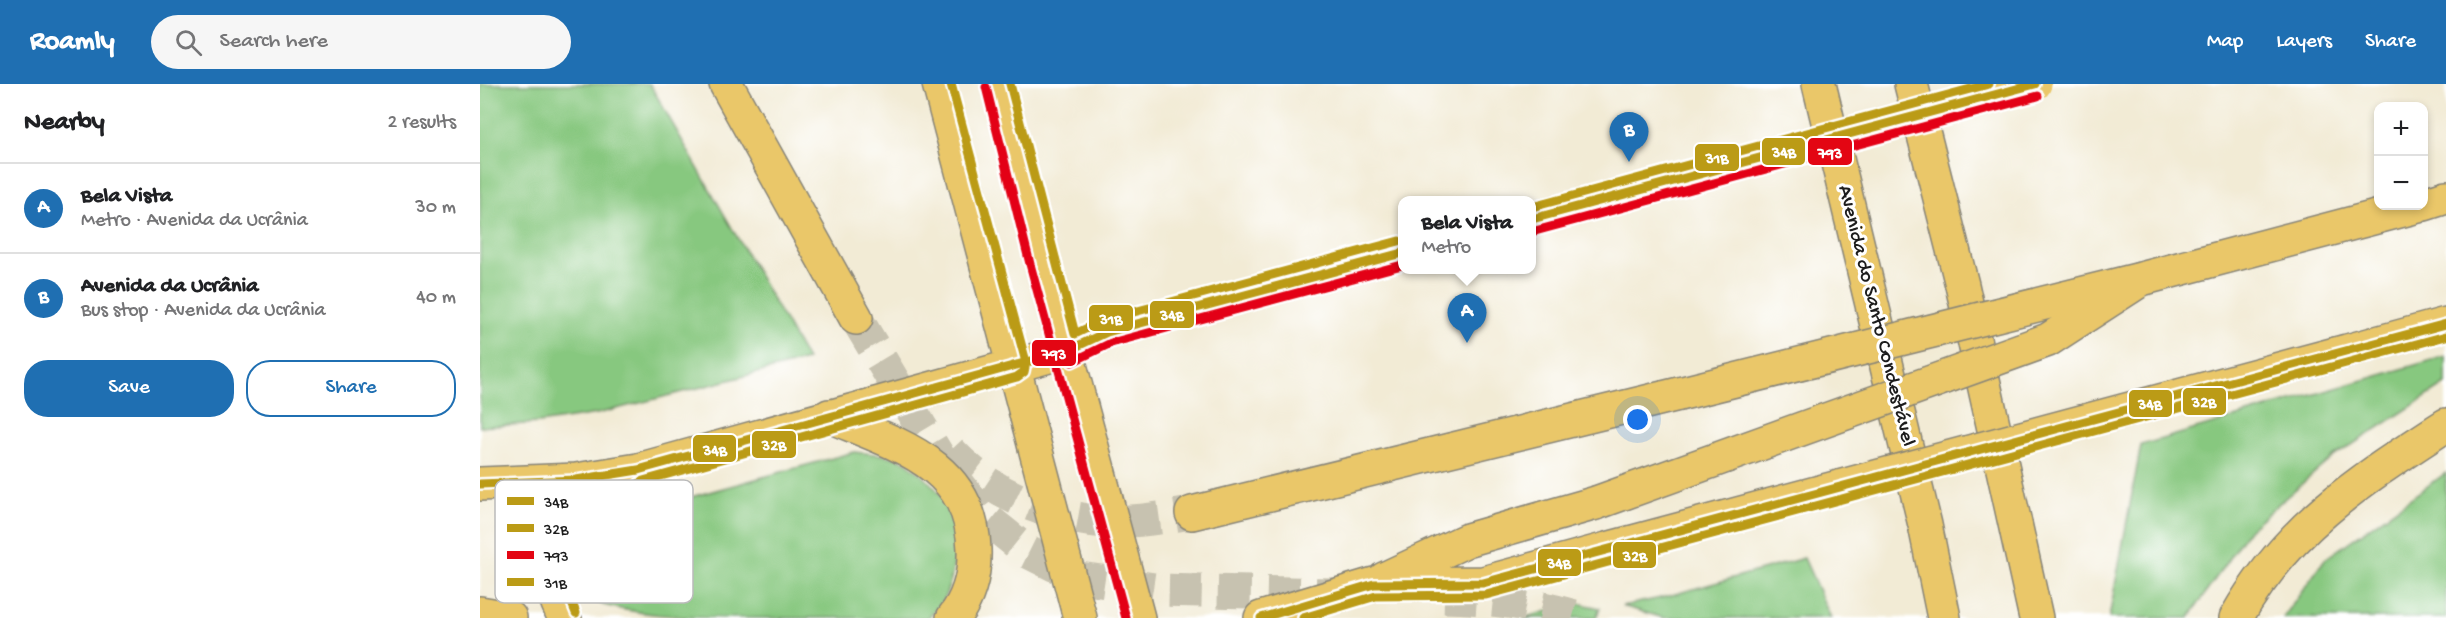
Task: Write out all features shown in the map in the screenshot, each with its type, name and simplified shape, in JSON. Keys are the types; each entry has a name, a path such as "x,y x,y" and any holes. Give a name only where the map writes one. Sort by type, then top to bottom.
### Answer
{"main road":[{"path":"726,84 856,318"},
{"path":"939,84 1080,618"},
{"path":"998,84 1066,351 1138,618"},
{"name":"Avenida do Santo Condestável","path":"1819,84 1923,514 1944,618"},
{"path":"1911,84 1962,285 2036,618"},
{"path":"1536,218 2035,84"},
{"path":"2428,203 2446,197"},
{"path":"1192,513 2141,279 2402,210"},
{"path":"576,480 638,470 1066,351 1107,332 1398,255"},
{"path":"1261,618 1374,584 1467,540 1596,503 2048,340 2141,279"},
{"path":"1374,584 1483,583 2446,324"},
{"path":"829,416 915,453 932,465 959,493 973,529 973,575 966,599 953,618"},
{"path":"2235,618 2252,590 2294,538 2352,486 2446,425"},
{"path":"623,480 638,470"},
{"path":"480,483 495,483"},
{"path":"558,603 565,618"},
{"path":"480,613 510,618"}],"green space":[{"path":"480,84 650,84 807,360 597,414 539,423 480,427"},
{"path":"2446,356 2446,384 2333,457 2248,530 2189,618 2109,618 2141,445"},
{"path":"854,452 901,460 933,486 948,506 953,518 954,562 948,589 943,601 928,618 717,618 641,613 600,603 693,603 693,496"},
{"path":"2446,473 2446,618 2283,618 2325,559"},
{"path":"1804,558 1831,618 1664,618 1622,606 1661,598"},
{"path":"1577,603 1600,608 1596,618 1523,618"}],"tunnel":[{"path":"856,318 942,462 983,516 1028,552 1080,578 1160,590 1332,594"},
{"path":"950,451 963,464 994,487 1028,504 1064,515 1109,522 1192,513"},
{"path":"1444,597 1513,603 1581,618"}],"transit line":[{"name":"32B","path":"647,480 1017,377 1024,372 1026,362 951,84"},
{"name":"31B","path":"1010,84 1075,334 1104,320 1398,241"},
{"name":"31B","path":"1536,206 1989,84"},
{"name":"34B","path":"1536,218 2035,84"},
{"name":"793","path":"986,87 1030,264 1126,618"},
{"name":"793","path":"1536,231 2038,96"},
{"name":"34B","path":"576,480 638,470 1067,351 1107,332 1398,254"},
{"name":"793","path":"1072,362 1111,343 1398,266"},
{"name":"34B","path":"1261,618 1374,584 1483,583 2446,324"},
{"name":"32B","path":"1303,618 1376,596 1486,595 2446,336"},
{"name":"34B","path":"480,484 495,483"},
{"name":"32B","path":"572,603 576,613"}],"place":[{"name":"Avenida da Ucrânia","path":"1629,162"},
{"name":"Bela Vista","path":"1467,343"}]}
